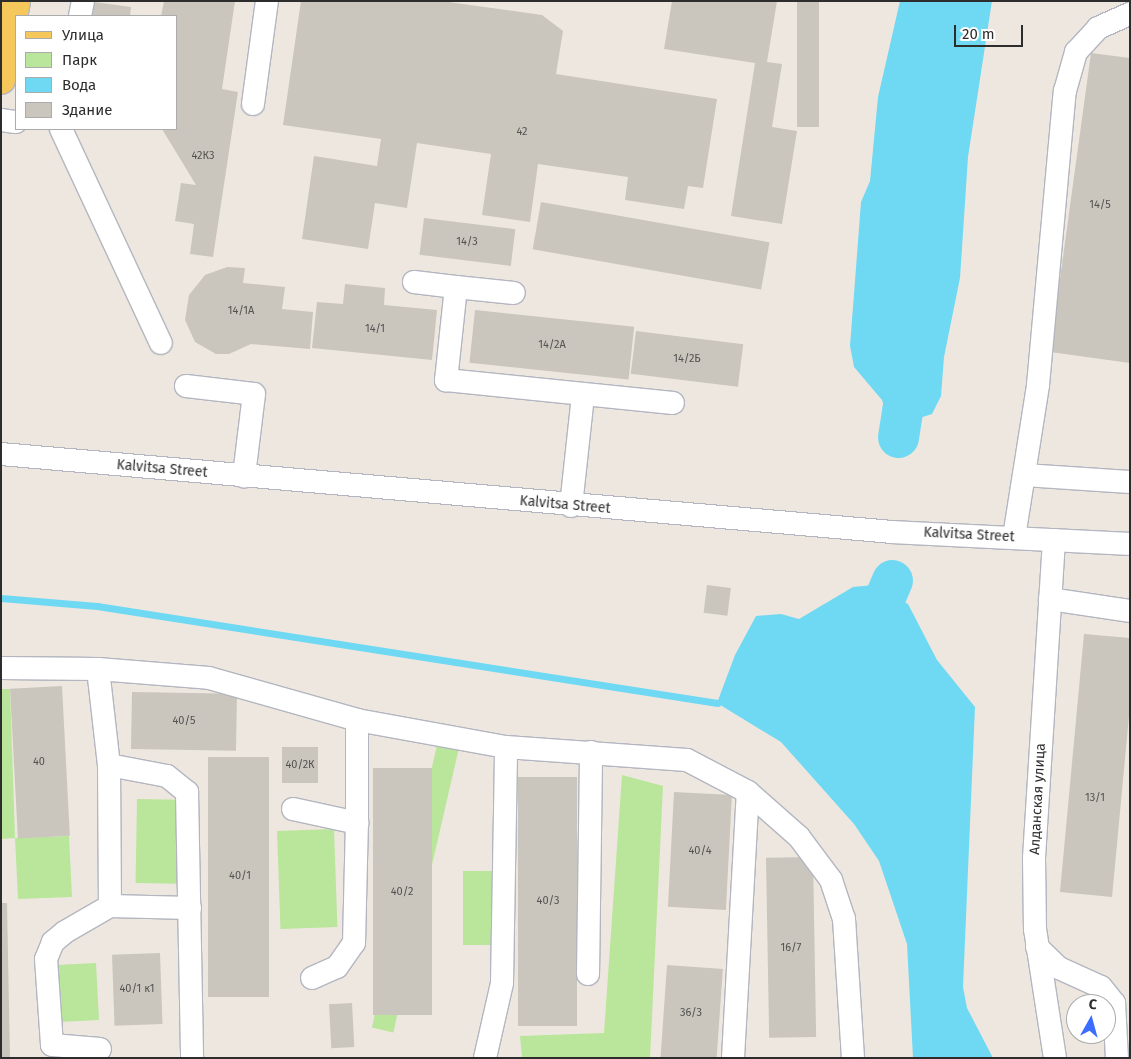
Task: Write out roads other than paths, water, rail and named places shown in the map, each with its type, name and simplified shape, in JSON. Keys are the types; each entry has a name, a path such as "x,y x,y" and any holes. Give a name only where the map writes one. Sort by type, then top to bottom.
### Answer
{"main road":[{"path":"1,80 16,1"}],"street":[{"path":"80,15 82,1"},
{"path":"252,104 267,1"},
{"path":"1014,537 1038,385 1065,91 1076,52 1098,28 1130,14"},
{"path":"1,120 15,122"},
{"path":"60,130 161,343"},
{"path":"414,282 514,294"},
{"path":"456,287 446,380 673,403"},
{"path":"186,386 254,394 244,476"},
{"path":"571,506 583,395"},
{"name":"Kalvitsa Street","path":"1,454 571,506 892,532 1130,544"},
{"path":"1024,474 1130,482"},
{"name":"Алданская улица","path":"1054,540 1034,858 1038,947 1055,1058"},
{"path":"1050,599 1130,612"},
{"path":"1,668 98,669 209,678 357,720 506,747 687,760 748,792 799,837 831,880 844,919 853,1058"},
{"path":"98,669 109,765 110,906"},
{"path":"312,978 337,967 354,943 357,720"},
{"path":"485,1058 502,983 506,747"},
{"path":"588,974 591,752"},
{"path":"109,765 167,776 187,792 192,1058"},
{"path":"733,1058 748,792"},
{"path":"293,809 357,822"},
{"path":"100,1049 52,1045 46,959 53,942 65,932 110,906 190,908"},
{"path":"1038,947 1059,968 1101,987 1114,1002 1116,1058"}],"water":[{"path":"900,1 992,1 968,157 960,278 944,357 941,396 932,414 891,427 882,400 854,367 850,346 861,202 870,181 878,97"},
{"path":"874,585 908,604 937,660 975,707 963,987 967,1008 993,1058 913,1058 907,944 879,861 854,824 781,742 717,703 735,655 756,616 781,614 799,619 853,587"}],"waterway":[{"path":"898,437 909,367"},
{"path":"868,645 867,639 892,580"},
{"path":"1,598 97,606 717,703"}]}
